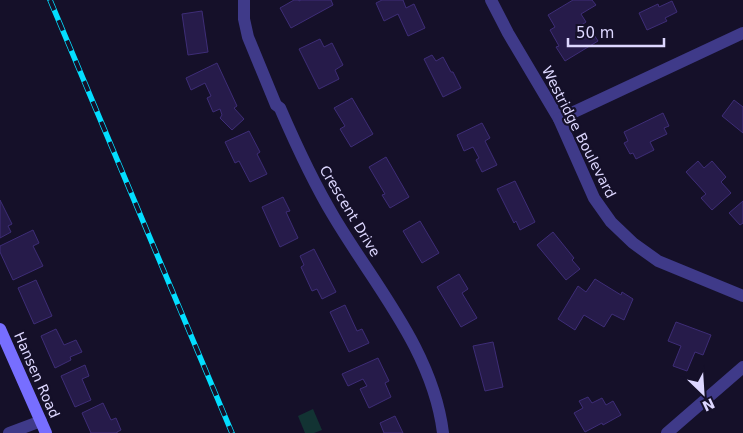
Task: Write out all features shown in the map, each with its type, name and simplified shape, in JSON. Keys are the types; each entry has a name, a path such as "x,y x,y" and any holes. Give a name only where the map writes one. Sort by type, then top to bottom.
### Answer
{"street":[{"name":"Crescent Drive","path":"244,0 244,19 248,37 276,105 280,108 301,156 333,216 404,327 420,356 432,388 443,433"},
{"name":"Westridge Boulevard","path":"491,0 508,33 559,119 594,198 611,222 634,244 658,261 743,296"},
{"path":"559,119 743,33"},
{"name":"Hansen Road","path":"0,329 46,433"},
{"path":"667,433 743,367"},
{"path":"9,433 40,420"}],"green space":[{"path":"313,409 322,430 314,433 305,433 298,416"}],"building":[{"path":"294,0 331,0 333,5 291,28 280,8"},
{"path":"382,0 403,0 406,8 414,4 425,28 408,36 398,14 384,21 376,3"},
{"path":"573,0 592,0 596,5 581,14 586,22 580,26 583,31 589,27 598,41 565,61 556,47 559,46 550,30 555,27 548,15"},
{"path":"672,1 677,12 665,18 667,21 647,30 639,13 658,4 659,7"},
{"path":"202,11 208,52 188,55 182,14"},
{"path":"320,39 324,47 332,43 343,65 335,70 339,79 319,89 299,49"},
{"path":"432,55 436,61 443,57 461,88 443,97 424,59"},
{"path":"217,63 237,106 234,108 244,119 232,130 220,118 222,115 220,109 213,112 207,98 211,96 205,83 191,90 186,78"},
{"path":"352,98 373,134 351,147 340,129 345,126 334,108"},
{"path":"734,100 743,107 743,133 722,116"},
{"path":"663,113 669,126 664,128 667,134 650,142 654,150 636,159 633,153 630,154 624,143 628,141 624,132"},
{"path":"482,123 490,138 485,141 497,165 482,172 476,160 479,158 473,147 464,151 457,135"},
{"path":"249,131 260,152 257,154 267,174 250,182 239,161 235,163 225,142"},
{"path":"386,157 409,197 390,208 382,195 385,194 369,167"},
{"path":"698,161 704,168 712,161 726,177 721,182 731,193 712,210 701,198 706,194 686,172"},
{"path":"515,181 535,222 520,230 516,221 514,223 497,189"},
{"path":"283,197 290,211 286,212 298,238 280,247 262,207"},
{"path":"0,200 12,224 8,226 11,232 0,238"},
{"path":"743,201 743,223 740,225 729,213"},
{"path":"420,221 439,253 422,263 403,231"},
{"path":"33,230 39,243 33,246 43,266 13,280 0,252 0,246"},
{"path":"553,232 574,258 572,260 580,269 566,280 537,245"},
{"path":"314,249 336,292 322,299 317,289 312,291 301,267 304,265 300,256"},
{"path":"459,274 468,289 462,293 477,318 461,327 437,287"},
{"path":"595,279 621,295 622,292 633,299 624,320 612,314 604,327 584,315 575,330 558,319 578,286 586,292"},
{"path":"36,280 52,316 34,324 18,288"},
{"path":"345,305 357,331 362,329 369,343 349,352 330,312"},
{"path":"676,322 711,335 703,355 695,352 687,371 673,366 681,346 668,341"},
{"path":"56,329 64,345 76,340 82,352 70,357 71,360 55,368 41,336"},
{"path":"493,342 503,387 485,391 473,346"},
{"path":"378,358 389,381 385,383 391,397 369,408 360,389 367,386 363,379 348,386 342,374"},
{"path":"85,365 89,376 82,379 91,400 75,407 61,376"},
{"path":"588,397 592,403 602,398 606,405 613,401 621,415 585,432 574,413 583,408 579,401"},
{"path":"103,403 111,420 116,418 121,430 117,433 91,433 82,413"},
{"path":"395,416 403,433 384,433 380,423"}],"railway":[{"path":"50,0 232,433"}]}
